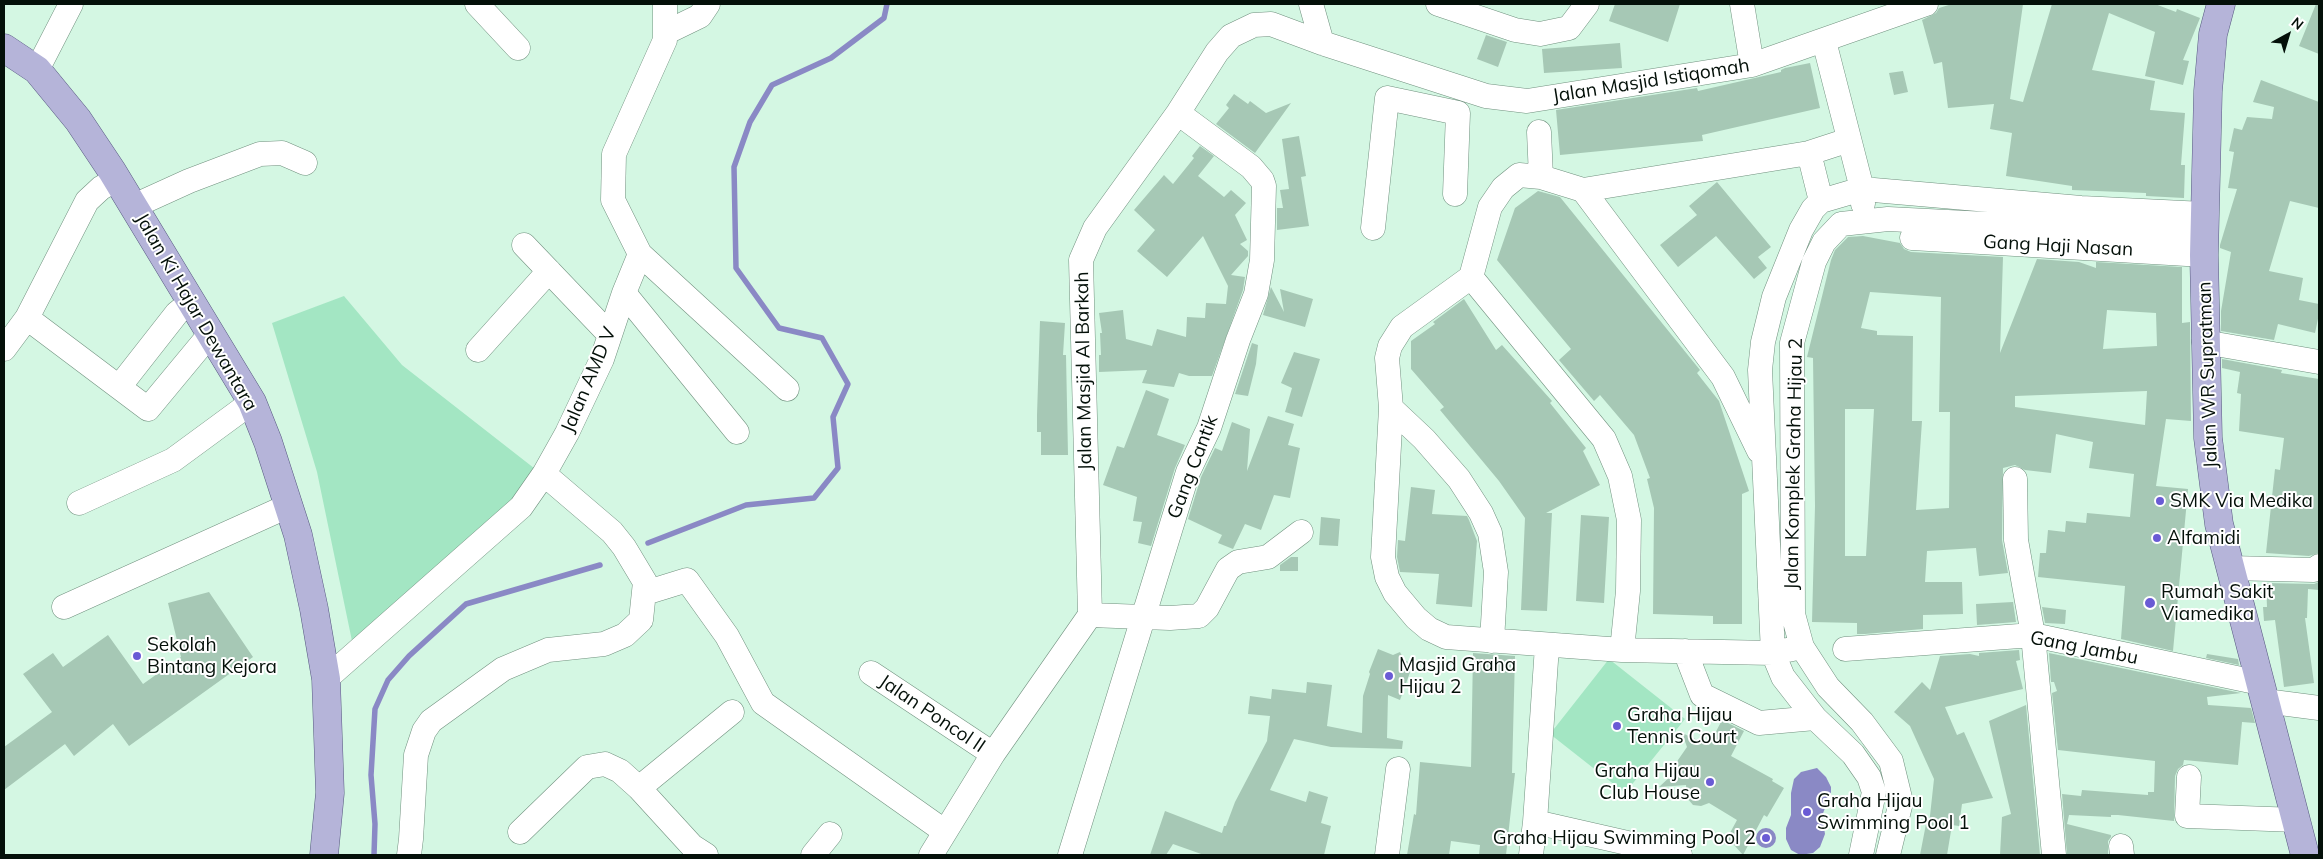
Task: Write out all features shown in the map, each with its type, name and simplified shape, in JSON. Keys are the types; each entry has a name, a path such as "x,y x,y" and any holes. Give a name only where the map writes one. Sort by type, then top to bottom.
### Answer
{"main road":[{"name":"Jalan WR Supratman","path":"2221,4 2212,34 2208,91 2204,234 2204,342 2208,438 2219,524 2229,568 2306,840"},
{"name":"Jalan Ki Hajar Dewantara","path":"4,48 37,70 78,120 134,206 252,402 268,442 298,536 326,679 330,793 324,855"}],"street":[{"path":"37,70 71,4"},
{"path":"477,4 518,48"},
{"path":"665,4 665,40 614,154 613,200 640,254 787,389"},
{"path":"665,33 700,16 708,4"},
{"path":"1438,4 1515,30 1540,34 1569,28 1587,4"},
{"path":"1742,4 1752,65"},
{"name":"Jalan Masjid Istiqomah","path":"1373,58 1486,96 1527,101 1752,65 1926,4"},
{"path":"1293,32 1312,8 1328,45"},
{"name":"Jalan Masjid Al Barkah","path":"1090,615 1081,260 1095,228 1178,112 1217,52 1231,36 1254,25 1271,24 1328,45 1373,58"},
{"path":"1824,41 1862,189 1864,221"},
{"path":"1419,104 1422,76"},
{"path":"1373,228 1387,98 1458,113 1455,194"},
{"name":"Gang Cantik","path":"1070,855 1188,472 1209,428 1238,340 1256,294 1262,260 1264,186 1262,180 1251,167 1178,112"},
{"path":"1539,132 1541,177"},
{"path":"1802,647 1773,653 1622,650 1492,642 1446,637 1429,629 1405,607 1387,577 1383,557 1391,408 1387,358 1394,336 1402,327 1471,277 1486,220 1497,195 1519,175 1541,177 1583,190 1809,153 1849,140"},
{"path":"134,206 189,181 260,154 282,153 305,163"},
{"path":"1809,153 1821,201 1862,189 2081,208 2204,234"},
{"path":"4,349 27,318 87,201 101,188 117,179"},
{"name":"Jalan Komplek Graha Hijau 2","path":"1583,190 1723,377 1764,461"},
{"name":"Jalan Komplek Graha Hijau 2","path":"1821,201 1813,209 1800,230 1783,272 1763,342 1760,370 1773,653 1782,677 1815,718 1852,754 1869,777 1874,792 1861,855"},
{"name":"Jalan Komplek Graha Hijau 2","path":"1888,855 1900,802 1891,760 1862,722 1828,687 1802,647 1793,614 1792,344 1814,262 1824,242 1841,224 1888,219 2204,234"},
{"name":"Gang Haji Nasan","path":"1912,238 2204,234"},
{"path":"524,245 610,335"},
{"name":"Jalan AMD V","path":"326,679 521,506 544,474 567,433 602,359 624,293 640,254"},
{"path":"478,350 549,271"},
{"path":"1471,277 1604,439 1620,476 1629,520 1628,591 1622,650"},
{"path":"624,293 737,432"},
{"path":"119,387 177,313 192,301"},
{"path":"27,318 148,409 211,333"},
{"path":"2204,342 2319,362"},
{"path":"1723,377 1760,370"},
{"path":"79,502 173,460 252,402"},
{"path":"1391,408 1424,439 1459,479 1481,513 1490,533 1496,572 1492,642"},
{"path":"408,855 411,839 416,755 424,731 431,721 503,669 548,650 604,644 625,635 640,620 645,582 624,547 612,532 544,474"},
{"path":"2015,480 2016,540 2033,635 2054,855"},
{"path":"64,607 288,506"},
{"path":"930,855 993,754 1090,615 1170,618 1199,616 1207,608 1223,578 1233,566 1238,562 1268,557 1301,532"},
{"path":"2229,568 2314,570 2319,566"},
{"path":"645,592 687,580 727,636 762,703 944,832"},
{"name":"Gang Jambu","path":"1845,649 2033,635 2263,692 2319,708"},
{"path":"1531,855 1547,646"},
{"path":"1685,651 1702,695 1759,723 1815,718"},
{"name":"Jalan Poncol II","path":"871,673 993,754"},
{"path":"639,788 732,712"},
{"path":"520,832 550,801 591,765 605,764 612,767 639,788 692,846 706,855"},
{"path":"1387,855 1398,769"},
{"path":"2189,777 2187,816 2306,840"},
{"path":"1535,822 1680,855"},
{"path":"813,855 830,834"}],"green space":[{"path":"344,296 402,365 539,472 488,530 352,641 317,472 272,323"},
{"name":"Graha Hijau Tennis Court","path":"1609,659 1685,719 1625,793 1550,734"}],"water":[{"name":"Graha Hijau Swimming Pool 1","path":"1817,768 1826,777 1831,787 1822,816 1825,834 1820,847 1813,853 1800,855 1791,850 1786,839 1786,828 1791,815 1791,793 1794,779 1801,772"},
{"name":"Graha Hijau Swimming Pool 2","path":"1766,828 1773,831 1776,838 1773,845 1766,848 1759,845 1756,838 1759,831"}],"building":[{"path":"1615,4 1680,4 1668,42 1609,21"},
{"path":"1952,4 2023,4 2010,99 2023,102 2052,4 2155,4 2176,12 2177,9 2200,18 2183,60 2189,61 2183,85 2145,76 2155,32 2109,13 2092,70 2155,81 2150,110 2185,113 2181,165 2185,165 2184,198 2146,196 2146,193 2072,190 2072,186 2006,176 2012,133 1990,129 1994,104 1948,108 1942,62 1934,64 1922,20 1936,13 1939,8"},
{"path":"2316,4 2319,4 2319,54 2299,46"},
{"path":"1486,35 1507,42 1498,67 1477,59"},
{"path":"1620,43 1622,68 1544,73 1542,49"},
{"path":"1810,63 1820,108 1702,135 1703,141 1560,155 1556,110 1697,88 1698,91 1781,72 1785,68"},
{"path":"1903,71 1908,92 1894,95 1889,73"},
{"path":"2261,80 2319,102 2319,208 2290,201 2269,271 2303,278 2299,300 2319,304 2319,314 2315,333 2278,324 2274,340 2221,331 2221,311 2231,252 2220,248 2220,245 2237,189 2228,188 2234,152 2229,151 2234,128 2242,130 2247,117 2272,119 2274,107 2253,102"},
{"path":"1234,94 1248,104 1250,101 1266,113 1291,103 1255,153 1216,124 1229,108 1226,105"},
{"path":"1299,136 1306,176 1301,177 1309,226 1277,230 1277,208 1283,208 1280,190 1289,189 1282,139"},
{"path":"1200,146 1214,156 1198,176 1224,197 1231,190 1246,203 1235,215 1247,240 1240,244 1248,251 1248,256 1231,275 1245,277 1243,290 1212,376 1189,376 1179,373 1174,387 1142,383 1147,370 1099,372 1099,355 1101,355 1100,333 1102,333 1099,313 1123,310 1126,339 1152,346 1157,329 1186,337 1187,317 1205,318 1206,303 1226,304 1228,286 1203,236 1167,277 1137,251 1155,230 1134,210 1164,175 1173,184 1194,158 1192,156"},
{"path":"1717,182 1771,247 1758,257 1767,268 1754,279 1716,236 1678,267 1660,245 1697,215 1689,206"},
{"path":"1538,191 1560,197 1700,370 1697,373 1719,401 1749,491 1742,494 1742,624 1713,624 1713,616 1653,614 1654,508 1647,479 1650,478 1634,435 1600,395 1594,401 1559,360 1571,349 1497,260 1515,208"},
{"path":"1863,236 1900,243 1904,249 1911,252 2003,257 2000,353 2037,259 2079,262 2096,268 2096,262 2182,267 2182,323 2190,322 2191,421 2166,419 2156,486 2188,489 2173,651 2121,639 2125,586 2038,577 2040,553 2046,553 2048,530 2065,532 2066,521 2086,523 2087,513 2130,517 2134,474 2089,468 2093,442 2056,434 2051,473 2025,470 2015,465 2003,468 2002,540 2008,573 1979,576 1976,548 1927,551 1925,582 1962,582 1963,614 1923,615 1923,629 1865,634 1857,634 1857,623 1812,622 1815,506 1813,358 1807,357 1831,260 1835,250 1848,237","holes":["1870,292 1941,297 1939,412 1950,412 1949,508 1916,510 1922,421 1912,421 1913,336 1877,335 1877,331 1861,328","2107,310 2156,313 2157,346 2103,349","2147,391 2145,425 2015,407 2015,396","1845,409 1874,409 1866,556 1845,556"]},
{"path":"1271,287 1284,312 1280,289 1313,299 1305,327 1263,315"},
{"path":"1464,299 1496,350 1502,345 1552,401 1550,403 1586,448 1583,451 1600,485 1546,513 1552,513 1547,611 1521,610 1525,518 1499,481 1440,410 1444,407 1411,369 1411,341 1435,324 1433,322"},
{"path":"1040,321 1065,323 1063,355 1066,355 1068,455 1041,455 1041,432 1037,432"},
{"path":"1252,343 1258,345 1256,364 1248,396 1235,394"},
{"path":"1294,352 1320,359 1302,417 1285,412 1292,388 1281,383"},
{"path":"2222,359 2282,370 2281,373 2319,379 2319,553 2309,556 2266,553 2275,469 2280,470 2284,438 2239,431 2241,394 2237,393 2240,372 2222,368"},
{"path":"1146,390 1169,399 1157,435 1185,445 1175,468 1151,546 1138,543 1142,522 1133,521 1137,497 1103,485 1117,446 1124,448"},
{"path":"1268,416 1294,424 1288,445 1300,448 1290,498 1274,495 1261,530 1245,524 1233,549 1218,543 1222,535 1188,519 1201,477 1215,448 1222,451 1232,422 1250,429 1247,471"},
{"path":"1411,487 1435,490 1432,514 1467,516 1477,541 1472,607 1436,604 1439,574 1400,572 1397,557 1398,540 1405,541"},
{"path":"1581,515 1609,517 1604,603 1576,601"},
{"path":"1321,517 1340,519 1338,546 1319,545"},
{"path":"1291,557 1298,557 1298,571 1280,571 1280,565"},
{"path":"2319,582 2319,590 2308,589 2307,618 2305,618 2314,683 2284,687 2275,620 2264,621 2263,607 2267,607 2266,583 2314,584"},
{"path":"209,592 253,657 129,746 113,724 74,756 65,744 4,790 4,747 52,712 23,674 53,653 63,667 108,635 143,684 181,657 168,603"},
{"path":"2013,602 2016,622 1977,625 1976,604"},
{"path":"2042,607 2066,610 2065,624 2045,623"},
{"path":"1378,649 1393,655 1400,652 1404,660 1413,664 1400,700 1388,695 1387,738 1403,741 1402,749 1331,747 1294,739 1270,790 1306,802 1309,791 1328,797 1321,823 1331,826 1324,855 1204,855 1173,844 1166,855 1150,855 1165,811 1222,833 1235,802 1267,741 1270,716 1248,714 1250,696 1271,699 1272,689 1306,693 1307,682 1332,685 1327,726 1362,733 1363,696 1369,672"},
{"path":"2019,650 2020,660 2016,661 2023,689 1945,707 1957,735 1964,732 1993,798 1962,804 1959,826 1952,825 1947,855 1920,855 1926,824 1929,825 1934,779 1910,726 1894,712 1922,682 1930,690 1940,656 1970,654 1979,656 1979,653"},
{"path":"1473,653 1515,656 1512,773 1515,773 1506,855 1479,855 1480,845 1451,841 1449,855 1407,855 1414,814 1416,815 1420,762 1471,767"},
{"path":"2049,653 2241,693 2207,697 2208,705 2251,708 2255,723 2242,722 2238,765 2184,760 2183,765 2178,769 2175,776 2174,821 2118,815 2111,815 2111,817 2069,815 2067,824 2111,835 2111,837 2108,841 2108,855 2067,855 2062,794 2081,796 2082,790 2148,795 2148,792 2154,792 2155,761 2058,750 2052,693 2057,691 2054,682 2051,682"},
{"path":"2207,654 2238,659 2239,665 2206,658"},
{"path":"2026,705 2040,855 2000,855 2002,817 2011,814 1989,721"},
{"name":"Graha Hijau Club House","path":"1722,720 1744,731 1731,756 1773,779 1772,781 1784,788 1767,817 1764,815 1743,855 1734,845 1724,844 1737,820 1709,803 1701,806 1693,805 1687,798 1686,785 1659,787 1673,774 1678,760 1687,747 1682,733 1709,745"}],"waterway":[{"path":"648,543 746,505 814,498 838,468 833,417 848,384 822,338 779,328 736,268 734,167 750,122 772,85 831,58 884,18 887,4"},
{"path":"374,855 375,824 371,775 375,709 388,680 409,656 466,604 600,565"}],"place":[{"name":"SMK Via Medika","path":"2160,501"},
{"name":"Alfamidi","path":"2157,538"},
{"name":"Rumah Sakit Viamedika","path":"2150,603"},
{"name":"Sekolah Bintang Kejora","path":"137,656"},
{"name":"Masjid Graha Hijau 2","path":"1389,676"},
{"name":"Graha Hijau Tennis Court","path":"1617,726"},
{"name":"Graha Hijau Club House","path":"1710,782"},
{"name":"Graha Hijau Swimming Pool 1","path":"1807,812"},
{"name":"Graha Hijau Swimming Pool 2","path":"1766,838"}]}
